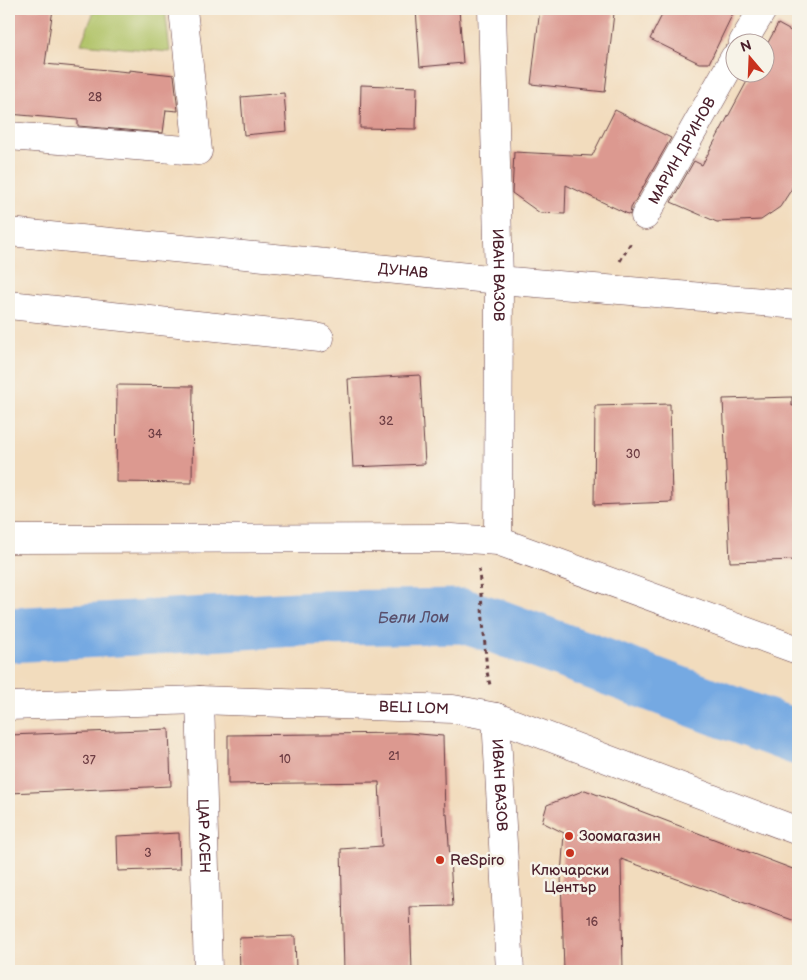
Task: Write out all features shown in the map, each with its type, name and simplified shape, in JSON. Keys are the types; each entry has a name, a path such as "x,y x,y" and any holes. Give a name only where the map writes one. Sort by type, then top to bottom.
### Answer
{"street":[{"path":"9,136 198,151 183,9"},
{"name":"ИВАН ВАЗОВ","path":"492,9 499,280 498,541"},
{"path":"749,32 762,9"},
{"name":"МАРИН ДРИНОВ","path":"645,216 724,76"},
{"name":"ДУНАВ","path":"9,232 499,280 798,305"},
{"path":"9,305 320,338"},
{"path":"9,539 450,538 498,541 798,650"},
{"name":"BELI LOM","path":"12,706 200,700 453,709 496,717 798,831"},
{"name":"ЦАР АСЕН","path":"200,700 208,971"},
{"name":"ИВАН ВАЗОВ","path":"496,717 510,971"}],"path":[{"path":"605,288 645,216"},
{"path":"480,585 487,672"}],"green space":[{"path":"95,9 165,9 170,52 81,44"}],"building":[{"path":"9,9 53,9 45,64 174,75 178,111 166,110 163,133 78,126 78,120 9,114"},
{"path":"416,9 459,9 463,63 420,67"},
{"path":"540,9 575,9 614,13 605,92 531,84"},
{"path":"665,9 735,9 709,63 699,63 650,39"},
{"path":"778,24 798,35 798,174 791,190 780,207 761,220 717,222 671,202 694,161 702,165 747,82 774,82 774,32"},
{"path":"361,85 417,87 416,129 360,128"},
{"path":"284,93 287,131 244,135 241,97"},
{"path":"615,110 671,138 631,208 630,215 566,185 565,214 540,213 512,193 514,152 592,156"},
{"path":"420,375 425,464 353,467 348,379"},
{"path":"117,385 193,386 192,483 116,482"},
{"path":"792,397 792,406 798,405 798,560 730,562 723,399"},
{"path":"670,404 672,502 594,505 595,406"},
{"path":"169,729 171,786 9,793 9,735"},
{"path":"408,733 443,736 445,814 447,814 453,906 410,907 412,971 344,971 341,849 382,846 379,782 228,784 228,735"},
{"path":"585,790 798,871 798,922 621,859 623,971 564,971 561,876 564,833 542,822 547,805"},
{"path":"179,833 180,869 118,871 117,836"},
{"path":"295,936 296,970 240,971 239,938"}],"waterway":[{"name":"Бели Лом","path":"9,635 316,618 463,616 496,626 798,738"}],"place":[{"name":"Зоомагазин","path":"569,836"},
{"name":"Ключарски Център","path":"570,853"},
{"name":"ReSpiro","path":"440,860"}]}
